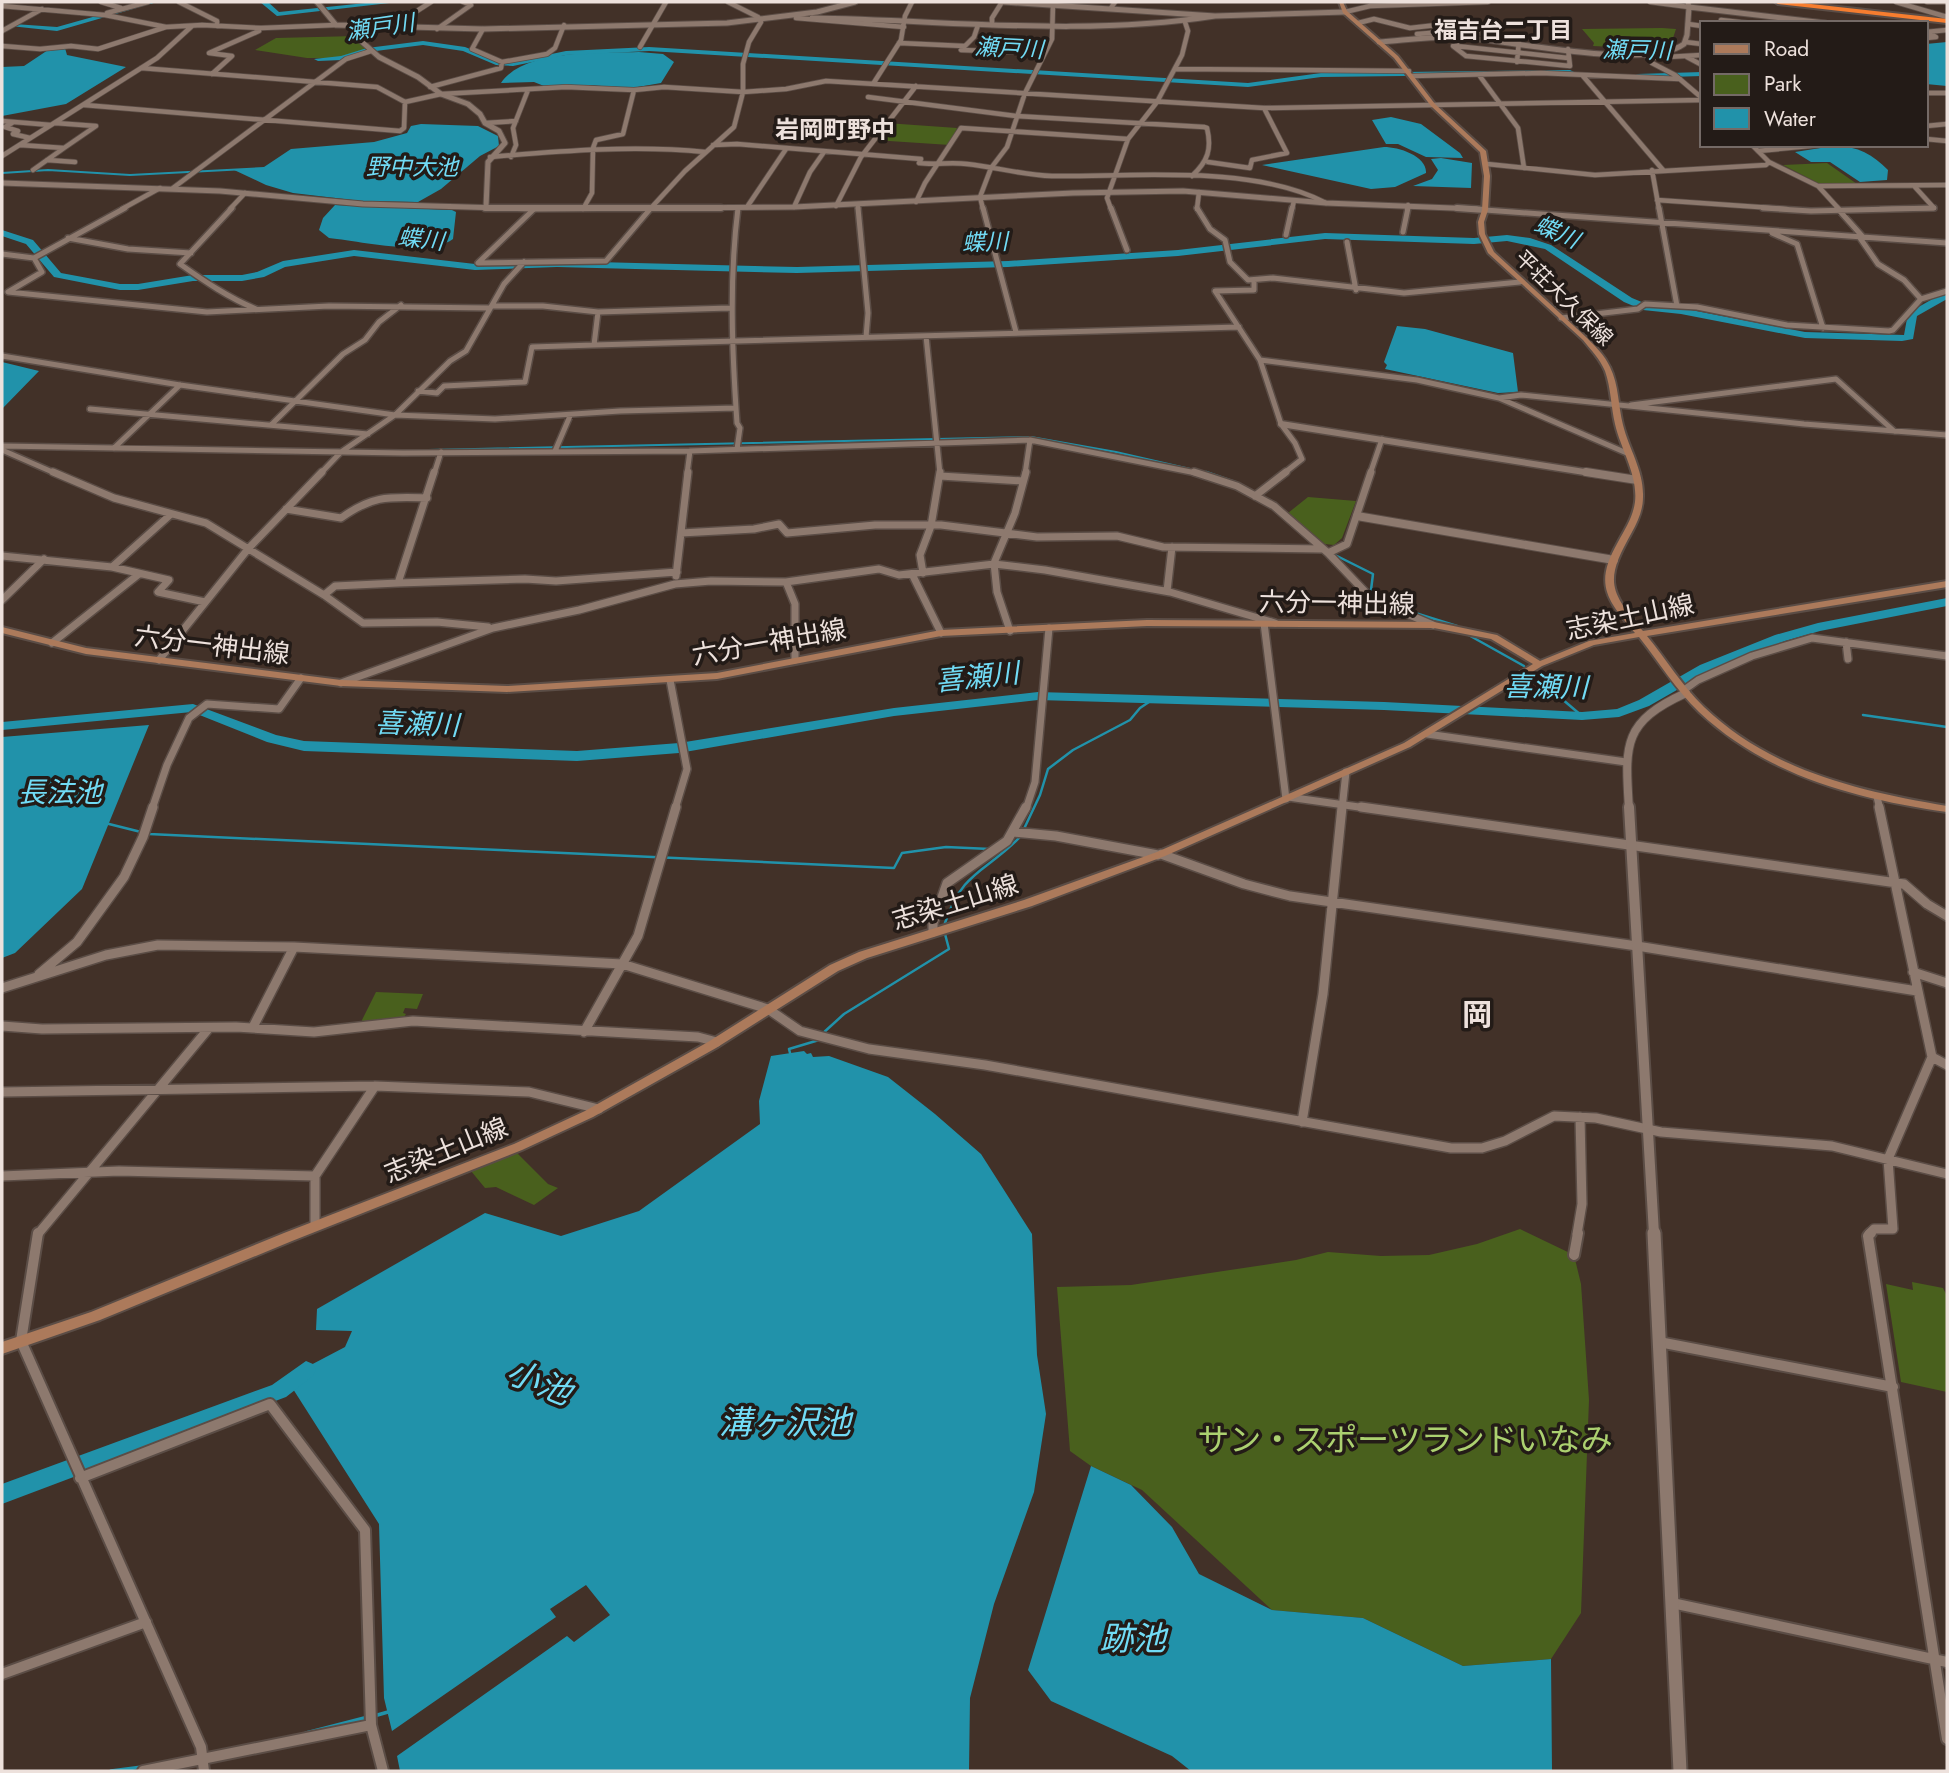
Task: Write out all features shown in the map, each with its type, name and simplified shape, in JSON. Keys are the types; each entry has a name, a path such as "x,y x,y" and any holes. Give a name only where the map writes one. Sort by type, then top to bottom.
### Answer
{"highway":[{"path":"1778,2 1947,19"},
{"path":"1797,2 1947,19"}],"main road":[{"path":"1341,2 1345,12 1411,74 1433,104 1483,151 1487,164"},
{"name":"平荘大久保線","path":"1487,164 1485,210 1481,222 1484,239 1499,263 1597,352 1609,372 1637,480 1638,509 1614,560 1609,586 1614,598 1685,691 1725,729 1763,754 1824,782 1877,797 1947,809"},
{"name":"志染土山線","path":"2,1348 95,1316 518,1147 598,1109 718,1042 834,968 863,955 1028,903 1159,854 1427,734 1539,664 1592,643 1947,584"},
{"name":"六分一神出線","path":"2,630 86,651 341,683 507,689 717,676 941,633 1147,623 1434,625 1494,637 1539,664"}],"street":[{"path":"101,2 121,8"},
{"path":"104,14 148,2"},
{"path":"178,2 217,21 217,26"},
{"path":"317,2 336,25"},
{"path":"392,27 431,2"},
{"path":"437,29 471,5 463,2"},
{"path":"640,47 666,2"},
{"path":"728,2 761,19"},
{"path":"793,17 855,2"},
{"path":"873,84 899,43 912,2"},
{"path":"992,25 1003,2 1215,16 1345,12 1370,6 1488,2"},
{"path":"1111,8 1115,2"},
{"path":"1650,2 1688,4 1794,21"},
{"path":"1896,2 1947,19"},
{"path":"1927,2 1947,2"},
{"path":"1016,332 980,197 991,168 1006,147 1025,93 1052,39 1053,4"},
{"path":"1685,42 1688,4"},
{"path":"2,6 104,14 166,27 261,28 336,25 483,29 793,17 905,25"},
{"path":"834,8 834,18"},
{"path":"2,31 43,9"},
{"path":"1720,21 1724,11"},
{"path":"793,17 905,25 1136,27 1215,16"},
{"path":"534,209 478,263 606,261 650,209 705,152 734,127 743,92 746,55 761,19"},
{"path":"1358,23 1374,19 1410,28 1447,27 1519,41 1517,62"},
{"path":"1126,250 1107,204 1109,192 1128,139 1157,102 1186,47 1188,31 1185,22"},
{"path":"483,29 472,49 502,62 547,54 554,49 564,24"},
{"path":"1688,24 1700,26"},
{"path":"978,25 974,37 961,50 1045,53"},
{"path":"2,156 163,54 192,26"},
{"path":"2,46 40,49 71,46 98,49 166,27"},
{"path":"363,27 359,36 372,51 418,77 441,94 468,104 480,114 485,123 499,131 505,143 490,157 486,176 486,207"},
{"path":"1417,34 1442,32 1447,27"},
{"path":"212,74 232,56 209,53 261,28"},
{"path":"1410,28 1424,38"},
{"path":"1928,32 1947,30"},
{"path":"1379,42 1460,37 1646,56 1700,55"},
{"path":"1460,37 1456,46 1453,46 1466,56 1517,62 1570,66 1568,49"},
{"path":"1646,56 1671,50 1685,42 1700,44"},
{"path":"899,43 964,46"},
{"path":"1456,46 1569,58"},
{"path":"173,188 346,59 372,51"},
{"path":"1646,56 1652,63 1680,79 1700,97"},
{"path":"1687,57 1700,64"},
{"path":"430,87 467,75 496,70 501,68 502,62"},
{"path":"141,68 377,87 405,102 441,94 566,87 634,90 664,87 743,92 786,89 819,81 1264,108 1700,99"},
{"path":"1175,69 1479,75 1541,73 1680,79"},
{"path":"1479,75 1521,136 1524,167"},
{"path":"1583,76 1663,170"},
{"path":"836,206 842,188 884,122 916,86"},
{"path":"510,157 516,145 512,132 528,90"},
{"path":"583,209 593,193 593,148 598,138 623,134 634,90"},
{"path":"1928,93 1947,93"},
{"path":"868,97 1016,116 1140,121 1207,128 1212,144 1208,162 1192,176"},
{"path":"84,105 400,131 404,128 405,102"},
{"path":"1208,162 1250,168 1252,160 1287,153 1264,108"},
{"path":"2,121 96,126 33,170"},
{"path":"485,123 516,121"},
{"path":"13,122 5,127 18,131 13,134 30,138"},
{"path":"1928,126 1947,124"},
{"path":"916,202 938,165 953,147 961,128 1128,139"},
{"path":"1928,139 1947,141"},
{"path":"713,145 737,144 863,154 921,159 919,163 938,165 958,163 1055,174 1144,173 1192,176 1290,189 1312,194 1326,203"},
{"path":"20,145 64,148"},
{"path":"1754,147 1769,162 1818,186 1863,237"},
{"path":"1758,151 1799,147"},
{"path":"490,157 593,148 662,148 705,152"},
{"path":"747,207 786,149"},
{"path":"794,207 805,180 824,152"},
{"path":"47,160 75,162"},
{"path":"1487,164 1595,175 1766,165 1769,162"},
{"path":"1652,170 1677,306"},
{"path":"2,183 173,188 363,204 534,209 836,206 1109,192 1199,192 1294,201 1408,205 1947,243"},
{"path":"1818,186 1947,185"},
{"path":"1657,200 1840,212 1934,208 1915,187"},
{"path":"2,254 34,258 160,188"},
{"path":"1199,192 1197,209 1204,221 1225,240 1230,262 1248,279 1254,281 1273,278 1356,290 1404,293 1520,282"},
{"path":"245,193 180,264 215,285 231,299 258,310"},
{"path":"1286,235 1294,201"},
{"path":"858,205 868,313 866,337"},
{"path":"1402,232 1408,205"},
{"path":"737,449 740,428 736,408 730,308 733,239 738,208"},
{"path":"1766,230 1797,244 1823,328"},
{"path":"1863,237 1860,238 1878,264 1904,280 1921,299"},
{"path":"68,238 128,249 191,253"},
{"path":"1347,242 1356,290"},
{"path":"34,258 42,272 8,292 184,311 401,305 543,306 598,312 730,308"},
{"path":"159,660 248,549 341,452 396,415 418,391 466,351 504,284 524,262"},
{"path":"1254,281 1254,289 1215,291 1260,360 1281,424 1295,443 1302,459 1255,496"},
{"path":"1561,318 1637,309 1645,304 1727,312 1787,325 1893,330 1921,299 1947,291"},
{"path":"271,425 343,354 365,340 379,322 401,305"},
{"path":"594,345 598,312"},
{"path":"418,391 436,393 444,386 525,382 532,347 1239,327"},
{"path":"923,573 920,555 931,526 940,476 926,337"},
{"path":"2,356 180,385 396,415 474,419 736,408"},
{"path":"1260,360 1417,380 1499,398 1629,454"},
{"path":"1618,407 1836,379 1895,431"},
{"path":"114,448 180,385"},
{"path":"1499,398 1521,395 1618,407 1947,435"},
{"path":"90,409 368,434"},
{"path":"555,451 570,416"},
{"path":"1281,424 1637,480"},
{"path":"681,533 754,529 779,524 787,533 819,528 919,524 971,527 1037,537 1120,536 1136,539 1143,544 1172,547 1325,551 1347,544 1382,439"},
{"path":"1010,631 994,582 994,564 996,548 1007,534 1023,481 1030,440"},
{"path":"2,448 341,452 690,451 1030,440 1123,456 1207,475 1255,496 1274,506 1325,551 1372,599 1434,625"},
{"path":"2,448 114,498 206,523 324,594 363,623 437,622 493,628"},
{"path":"675,584 690,451"},
{"path":"398,583 441,452"},
{"path":"940,476 1023,481"},
{"path":"286,509 341,519 364,501 377,496 427,498"},
{"path":"112,567 170,515"},
{"path":"1357,516 1614,560"},
{"path":"1167,592 1172,547"},
{"path":"2,556 112,567 139,573 169,580 158,592 205,602"},
{"path":"2,600 44,559"},
{"path":"341,683 493,628 579,610 675,584 711,581 786,582 879,569 899,575 994,564 1167,592 1276,624"},
{"path":"324,594 335,586 525,579 556,581 677,572"},
{"path":"52,643 139,573"},
{"path":"912,574 941,633"},
{"path":"786,582 794,604 795,660"},
{"path":"1264,623 1287,798 1904,884 1927,904 1947,916"},
{"path":"933,932 933,923 947,883 997,849 1015,832 1029,801 1035,782 1049,628"},
{"path":"1680,1771 1649,1129 1626,762 1630,736 1643,716 1713,673 1767,651 1812,638 1947,656"},
{"path":"1846,642 1848,659"},
{"path":"37,976 77,942 124,877 143,837 167,765 193,714 207,704 279,709 302,678"},
{"path":"584,1032 638,936 687,769 670,680"},
{"path":"1427,734 1626,762"},
{"path":"1302,1122 1323,994 1346,772"},
{"path":"1877,797 1932,1057 1888,1159 1893,1229 1874,1229 1868,1236 1941,1660 1947,1739"},
{"path":"1015,832 1159,854 1244,884 1290,896 1637,946 1917,991"},
{"path":"2,988 106,955 158,945 294,947 622,964 768,1009 800,1031 869,1049 985,1065 1451,1148 1482,1148 1505,1141 1554,1116 1596,1118 1649,1129 1832,1146 1947,1174"},
{"path":"253,1027 294,947"},
{"path":"1913,972 1947,983"},
{"path":"2,1026 42,1029 253,1027 313,1032 412,1021 698,1037 718,1042"},
{"path":"204,1766 201,1747 21,1341 38,1232 209,1028"},
{"path":"1932,1057 1947,1065"},
{"path":"315,1226 315,1177 375,1086"},
{"path":"2,1092 375,1086 529,1092 598,1109"},
{"path":"1574,1255 1582,1204 1580,1118"},
{"path":"2,1176 91,1169 315,1177"},
{"path":"1659,1342 1893,1387"},
{"path":"79,1476 270,1404 365,1530 372,1725 383,1771"},
{"path":"1672,1603 1941,1660"},
{"path":"2,1674 146,1622"},
{"path":"143,1771 204,1766 372,1725"}],"green space":[{"path":"1582,29 1676,29 1671,44 1654,49 1593,46 1594,43"},
{"path":"356,36 366,50 340,58 307,58 255,50 276,38"},
{"path":"886,123 957,128 950,145 874,140"},
{"path":"1827,163 1857,184 1820,184 1783,165"},
{"path":"1308,497 1356,501 1342,538 1334,545 1325,544 1288,513"},
{"path":"376,992 423,994 417,1009 405,1008 403,1013 406,1014 400,1023 363,1027 362,1020"},
{"path":"516,1152 548,1184 558,1188 534,1205 496,1187 485,1188 471,1171"},
{"name":"サン・スポーツランドいなみ","path":"1520,1229 1574,1255 1581,1284 1589,1400 1581,1613 1551,1659 1463,1666 1363,1618 1272,1610 1142,1490 1091,1466 1070,1451 1057,1287 1131,1285 1296,1260 1328,1252 1381,1256 1429,1255 1477,1244"},
{"path":"1912,1282 1943,1288 1947,1296 1947,1392 1901,1382 1886,1284 1913,1290"}],"water":[{"path":"1947,42 1947,86 1928,84 1928,44"},
{"path":"65,48 67,55 126,67 66,104 2,116 2,67 24,66 48,50"},
{"path":"584,53 663,54 674,62 661,83 632,88 544,86 534,82 501,83 512,72 526,64 544,59"},
{"path":"1391,117 1421,124 1463,158 1426,157 1398,144 1386,144 1372,120"},
{"name":"野中大池","path":"411,126 478,126 498,136 499,146 480,156 441,189 418,202 361,201 293,193 266,185 232,169 261,169 291,149 374,142 407,133"},
{"path":"1384,147 1417,157 1426,173 1395,187 1371,189 1262,165"},
{"path":"1827,147 1856,149 1870,155 1888,170 1887,180 1860,182 1830,162 1811,162 1795,152"},
{"path":"1431,159 1472,163 1471,188 1413,186 1432,179 1438,170"},
{"path":"335,205 452,210 456,212 453,239 428,247 411,247 329,238 319,230 323,218"},
{"path":"1397,326 1425,329 1513,353 1518,392 1498,393 1385,369 1387,365 1384,362"},
{"path":"2,362 39,371 2,409"},
{"name":"長法池","path":"149,725 82,889 15,953 2,958 2,737"},
{"name":"溝ヶ沢池","path":"804,1051 811,1053 813,1057 829,1056 888,1077 935,1114 981,1154 1032,1234 1037,1355 1046,1414 1034,1492 994,1604 970,1698 969,1771 400,1771 397,1756 567,1636 574,1642 610,1615 586,1585 550,1609 556,1617 392,1731 384,1698 379,1524 286,1378 345,1347 352,1331 316,1330 317,1309 485,1213 561,1236 639,1211 760,1124 759,1101 771,1056"},
{"name":"跡池","path":"1091,1466 1131,1485 1172,1527 1199,1574 1272,1610 1363,1618 1463,1666 1551,1659 1552,1771 1191,1771 1172,1756 1051,1701 1028,1670"}],"waterway":[{"path":"14,26 57,29 153,2"},
{"path":"264,2 277,14 394,2"},
{"name":"瀬戸川","path":"318,59 342,58 367,50 423,43 465,49 499,63 513,64 566,53 649,49 1248,85 1321,75 1570,72"},
{"name":"瀬戸川","path":"1637,76 1700,74"},
{"path":"2,173 48,170 130,175 264,168"},
{"name":"蝶川","path":"2,233 29,242 58,275 120,287 138,287 193,278 242,278 260,275 283,264 354,253 475,267 557,264 797,270 1008,264 1178,253 1325,236 1474,241 1507,238 1530,241 1548,247 1628,300 1647,308 1681,311 1805,335 1909,337 1912,315 1947,295"},
{"path":"428,450 1031,437 1116,452 1211,474"},
{"path":"1206,472 1211,474"},
{"path":"1211,474 1235,482"},
{"path":"1333,554 1373,574 1371,590 1386,601 1457,626"},
{"name":"喜瀬川","path":"2,726 193,708 272,739 304,746 577,756 679,748 894,712 1038,696 1384,706 1582,716 1619,713 1644,703 1705,668 1780,638 1818,627 1947,602"},
{"path":"1465,633 1524,666"},
{"path":"1535,676 1582,716"},
{"path":"1023,831 1040,795 1048,769 1073,750 1130,720 1140,708 1152,700"},
{"path":"1863,715 1947,727"},
{"path":"109,824 149,834 894,868 902,853 946,847 990,849"},
{"path":"945,923 959,892 967,882 1020,837"},
{"path":"822,1034 844,1014 949,949 945,934"},
{"path":"790,1053 789,1049 819,1040"},
{"name":"小池","path":"2,1494 279,1391 306,1370"},
{"path":"374,1716 388,1712"},
{"path":"306,1733 368,1717"},
{"path":"111,1771 142,1767"}],"district":[{"name":"福吉台二丁目","path":"1503,30"},
{"name":"岩岡町野中","path":"835,129"},
{"name":"岡","path":"1477,1014"}]}
